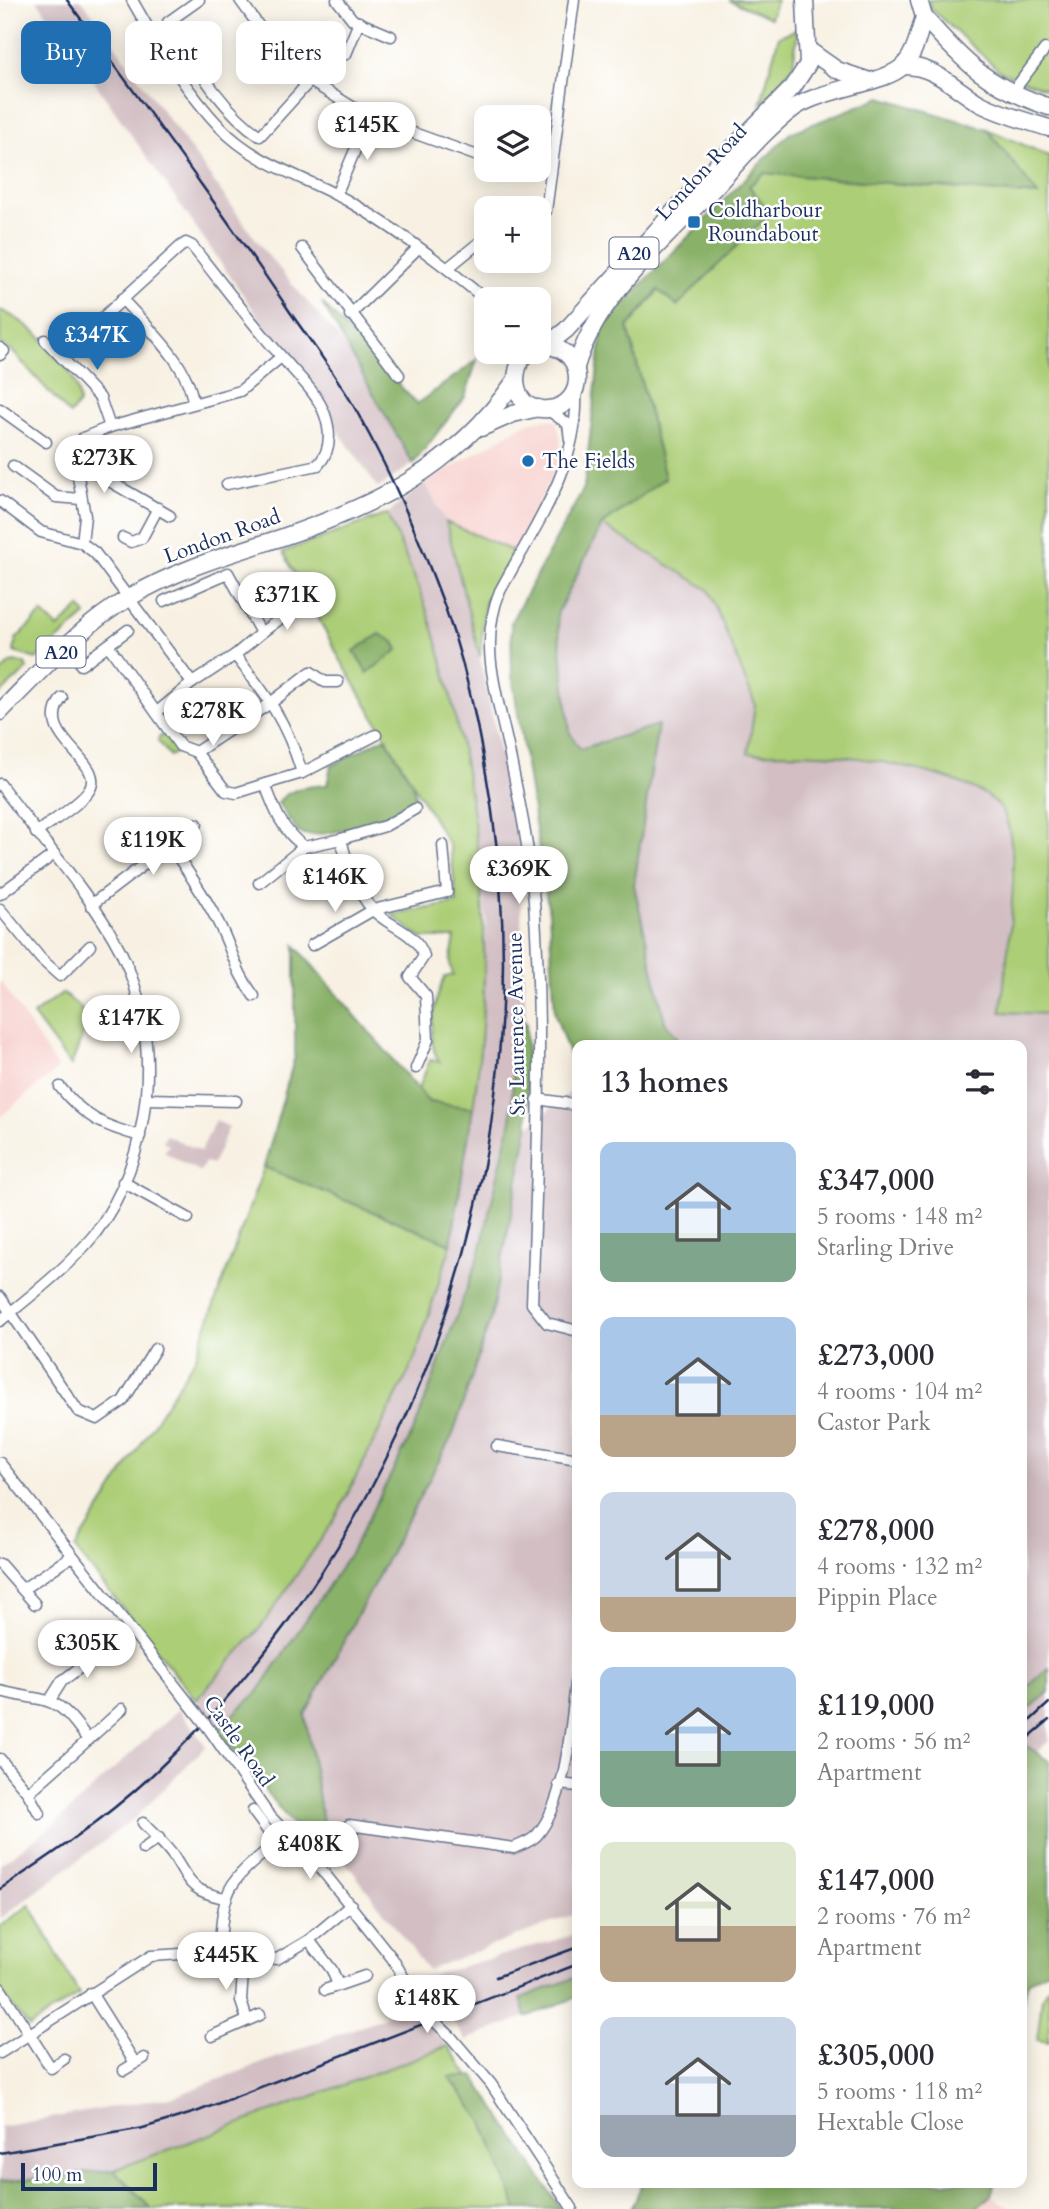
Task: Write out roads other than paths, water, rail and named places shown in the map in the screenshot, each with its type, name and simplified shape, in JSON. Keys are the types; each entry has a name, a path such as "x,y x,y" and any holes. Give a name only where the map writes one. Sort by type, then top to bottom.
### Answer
{"main road":[{"path":"805,0 810,51 837,70 867,80 903,66 913,66 938,74 980,103 1003,114 1049,128"},
{"path":"919,0 924,17 963,59 995,85 1011,94 1049,107"},
{"path":"903,66 924,17"},
{"name":"London Road","path":"551,339 579,315 721,160 769,114 808,64 810,51"},
{"name":"London Road","path":"576,367 581,348 602,313 642,265 778,121 821,94 867,80"},
{"path":"514,382 522,399 543,409 565,402 576,386 576,367 565,352 551,348"},
{"name":"London Road","path":"0,712 43,667 128,598 200,562 282,537 381,498 454,452 477,430 514,382 514,372 518,364"},
{"name":"London Road","path":"477,430 513,414 543,409"}],"street":[{"path":"199,0 168,22 202,75 246,127 260,136 306,84"},
{"path":"240,0 255,21"},
{"path":"337,0 353,20 391,36"},
{"path":"548,196 574,0"},
{"path":"136,1 185,82 220,127 253,155 348,201 417,249 449,267 474,289"},
{"path":"346,54 359,22"},
{"path":"1011,94 1045,49"},
{"path":"309,84 369,117 474,155"},
{"path":"336,195 369,117"},
{"path":"86,332 186,243 300,376 324,413 329,434 325,458 317,465 227,484"},
{"path":"449,267 474,247"},
{"path":"302,248 350,315 399,375"},
{"path":"350,315 417,249"},
{"path":"122,299 191,384 193,402"},
{"path":"45,340 100,398 110,427"},
{"path":"0,348 4,351 0,355"},
{"path":"82,543 85,516 77,471 78,448 83,438 193,402 240,391 281,357"},
{"name":"St. Laurence Avenue","path":"572,1329 547,1323 532,1304 537,1099 534,901 521,808 489,665 489,628 500,591 559,484 578,415 576,386"},
{"path":"0,409 46,442"},
{"name":"St. Laurence Avenue","path":"543,409 568,425 568,458"},
{"path":"13,466 56,497 81,499"},
{"path":"77,471 92,471 170,516"},
{"path":"0,501 41,532 82,543 95,553 192,683"},
{"path":"123,538 131,542 142,538 158,508"},
{"path":"164,601 229,573 261,633"},
{"path":"157,712 292,609 276,593"},
{"path":"81,665 128,630"},
{"path":"108,645 180,746 196,751 226,791 236,793 302,773 376,735"},
{"path":"235,655 272,702 290,734 302,773"},
{"path":"196,751 272,702 311,671 325,682 338,682"},
{"path":"36,833 87,793 92,783 90,771 55,726 53,715 62,698"},
{"path":"0,784 90,905 122,954 137,998 146,1054 148,1100 140,1136 123,1182 95,1233 61,1271 0,1321"},
{"path":"265,784 279,821 290,836 304,847"},
{"path":"259,883 304,847 385,826 415,809"},
{"path":"90,905 197,824"},
{"path":"341,839 349,872 373,910 420,943 424,956 410,977 426,996 428,1040 416,1068"},
{"path":"170,845 217,920 231,949 239,976 254,996"},
{"path":"312,945 373,910 447,892 443,845"},
{"path":"0,894 53,855"},
{"path":"0,909 41,959 60,976 90,946"},
{"path":"60,1087 79,1111 99,1122 140,1136"},
{"path":"537,1099 572,1104"},
{"path":"148,1100 236,1101"},
{"path":"123,1182 188,1218"},
{"path":"0,1297 78,1411 97,1419 123,1401 155,1349"},
{"path":"497,1446 572,1458"},
{"name":"Castle Road","path":"0,1463 195,1711 268,1814 351,1905 392,1958 424,2011 451,2037 491,2084 572,2208"},
{"path":"23,1589 72,1556"},
{"path":"0,1564 35,1604"},
{"path":"50,1700 62,1681 110,1645"},
{"path":"0,1691 50,1700 72,1716 88,1740"},
{"path":"349,1825 514,1848 536,1836 551,1814 559,1784 572,1705"},
{"path":"28,1793 122,1709"},
{"path":"0,1759 28,1793 39,1813"},
{"path":"559,1784 572,1785"},
{"path":"219,1955 224,1898 238,1873 278,1847 253,1811"},
{"path":"143,1823 159,1838 185,1879 196,1889 224,1898"},
{"path":"144,1849 159,1838"},
{"path":"0,2053 151,1956 171,1953 277,1959 290,1954 351,1905"},
{"path":"309,1940 332,1970 338,1985"},
{"path":"244,1958 241,2001 247,2020"},
{"path":"325,1990 365,1976"},
{"path":"0,1989 51,2068 64,2059"},
{"path":"90,1993 140,2061 124,2070"},
{"path":"212,2036 260,2015"}],"railway":[{"path":"0,1889 77,1837 132,1793 242,1680 321,1573 387,1456 439,1333 476,1204 497,1072 503,938 491,804 469,691 445,608 399,495 368,432 334,374 67,0"},
{"path":"1027,1723 1049,1703"},
{"path":"1027,1739 1049,1720"},
{"path":"496,1977 572,1949"},
{"path":"0,2153 143,2128 196,2112 572,1966"}],"place":[{"name":"Coldharbour Roundabout","path":"694,222"},
{"name":"The Fields","path":"528,461"}]}
